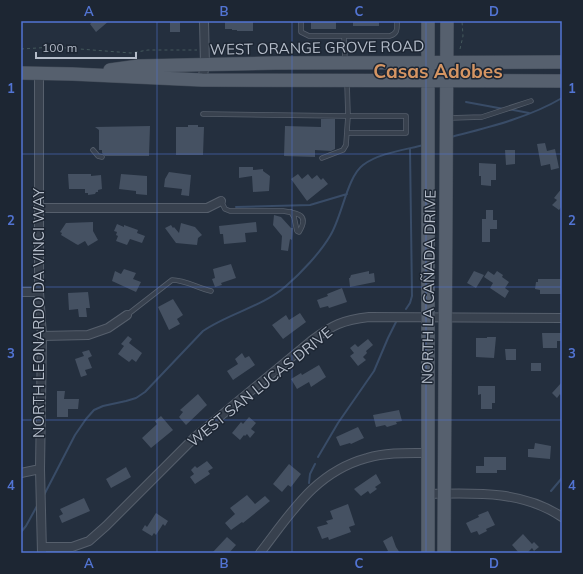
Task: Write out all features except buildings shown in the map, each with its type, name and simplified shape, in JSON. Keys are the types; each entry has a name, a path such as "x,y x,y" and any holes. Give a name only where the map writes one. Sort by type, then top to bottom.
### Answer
{"main road":[{"name":"NORTH LA CAÑADA DRIVE","path":"428,21 428,553"},
{"name":"NORTH LA CAÑADA DRIVE","path":"444,553 443,494 447,21"},
{"name":"WEST ORANGE GROVE ROAD","path":"72,74 139,66 428,62 562,62"},
{"name":"WEST ORANGE GROVE ROAD","path":"21,73 202,80 347,82 562,81"}],"street":[{"path":"202,80 205,65 204,21"},
{"name":"NORTH LEONARDO DA VINCI WAY","path":"39,74 39,292 42,336 40,469 42,550"},
{"path":"39,208 207,208 222,201"},
{"path":"21,292 39,292"},
{"path":"42,336 88,335 108,328 127,315"},
{"name":"WEST SAN LUCAS DRIVE","path":"42,550 72,547 89,541 196,438 327,329 341,322 369,317 428,316 562,318"},
{"path":"260,553 312,488 337,470 367,458 399,453 428,453"},
{"path":"21,473 40,469"},
{"path":"428,494 497,494 515,497 537,503 562,517"}],"lane":[{"path":"301,21 301,32 309,36 390,36 397,31 397,21"},
{"path":"344,36 345,63"},
{"path":"322,158 343,150 346,145 348,116 347,82"},
{"path":"447,123 482,117 531,101"},
{"path":"203,114 406,116 406,133 347,134"},
{"path":"93,150 102,158"},
{"path":"222,201 224,209 230,211 283,211 291,212 302,215 304,223 299,232 297,231 294,217 291,212"},
{"path":"127,315 172,280 179,280 198,288 211,291"}],"path":[{"path":"460,49 463,36 462,21"},
{"path":"21,49 54,47 132,53 148,50 199,50"}],"waterway":[{"path":"451,137 494,126 536,111 562,98"},
{"path":"466,102 504,109"},
{"path":"508,109 529,113"},
{"path":"44,495 75,435 94,410 103,406 136,398 145,392 203,331 224,319 256,305 286,286 310,262 330,236 357,171 363,165 376,158 400,150 424,145"},
{"path":"406,309 412,296 410,149"},
{"path":"236,207 310,205 347,194"},
{"path":"318,457 338,423 374,371 396,322"},
{"path":"309,483 310,474 315,464"},
{"path":"551,491 562,478"},
{"path":"21,532 37,506"}],"district":[{"name":"Casas Adobes","path":"438,71"}]}
